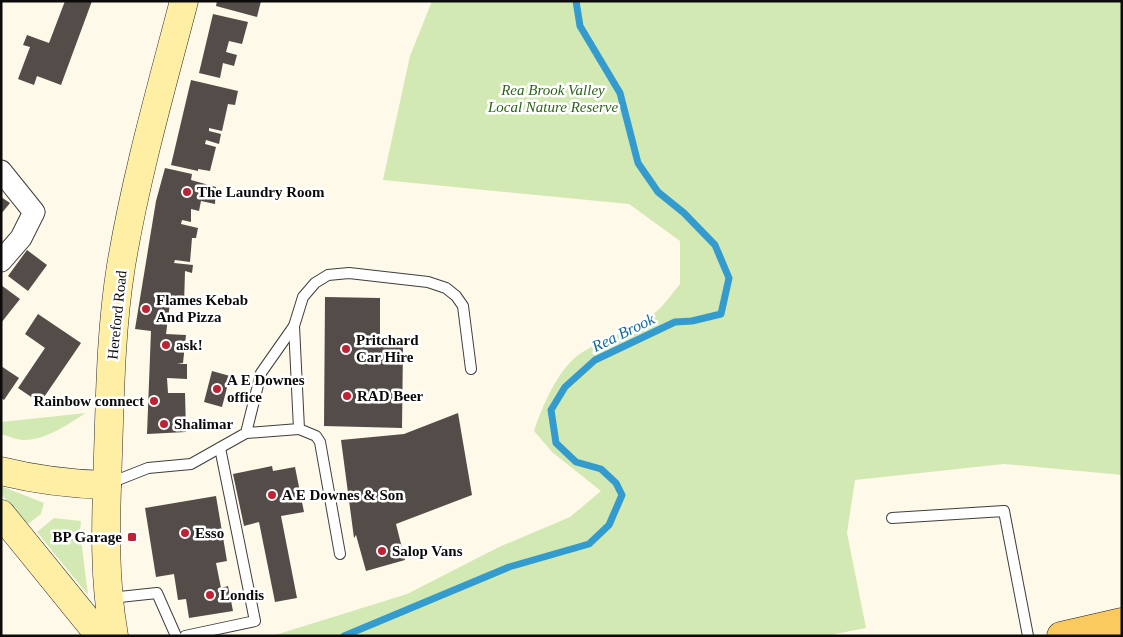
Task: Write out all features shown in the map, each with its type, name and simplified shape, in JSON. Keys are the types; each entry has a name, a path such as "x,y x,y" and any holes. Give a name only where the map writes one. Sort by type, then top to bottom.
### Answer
{"main road":[{"path":"1061,636 1122,622"}],"street":[{"name":"Hereford Road","path":"114,636 108,598 104,542 113,332 121,267 141,162 184,1"},
{"path":"1,171 34,212 21,238 1,261"},
{"path":"1,470 46,481 107,485"},
{"path":"6,525 100,636"}],"lane":[{"path":"246,433 261,373 294,326 303,297 315,283 328,276 350,273 428,282 446,288 456,296 463,306 470,369"},
{"path":"294,326 299,429"},
{"path":"107,485 148,468 191,464 246,433 299,429 316,436 320,442 340,554"},
{"path":"185,636 255,621 220,448"},
{"path":"892,518 1004,511 1028,636"},
{"path":"108,598 157,594 176,636"}],"green space":[{"name":"Rea Brook Valley Local Nature Reserve","path":"432,1 1122,1 1122,475 1004,464 855,480 847,533 866,628 825,636 272,636 407,594 499,547 570,517 601,491 552,452 534,431 537,421 558,378 573,360 581,353 649,317 661,307 680,284 680,241 629,204 383,180 410,56"},
{"path":"86,413 57,431 33,439 21,440 1,434 1,422"},
{"path":"1,486 44,503 41,514 28,524 1,494"},
{"path":"54,518 81,521 80,531 88,595 37,532"}],"building":[{"path":"65,1 92,1 61,85 37,76 34,85 18,79 30,47 23,45 27,35 49,43"},
{"path":"217,1 261,1 257,17 216,6"},
{"path":"213,14 248,22 242,44 229,41 226,52 237,55 234,66 223,63 220,78 199,73"},
{"path":"191,80 238,91 235,105 228,104 222,131 209,128 209,131 221,134 219,144 206,140 205,144 216,147 210,171 198,169 198,171 171,165"},
{"path":"165,168 192,174 191,180 216,187 215,204 201,201 199,211 191,209 191,222 182,220 181,224 198,228 196,238 192,238 190,262 175,260 174,263 193,265 192,273 185,271 184,305 170,303 166,334 186,335 183,363 177,364 187,364 187,379 167,378 168,393 185,393 186,432 147,434 151,331 135,329 156,201"},
{"path":"1,197 10,203 1,214"},
{"path":"27,250 47,265 28,291 8,276"},
{"path":"1,285 20,299 1,323"},
{"path":"325,297 380,298 380,346 403,346 402,428 324,426"},
{"path":"38,314 81,343 40,403 18,388 45,348 25,334"},
{"path":"1,366 19,378 4,400 1,398"},
{"name":"A E Downes office","path":"212,371 230,376 222,407 204,402"},
{"path":"458,413 472,495 396,524 405,560 366,571 356,535 354,538 341,440 404,434"},
{"path":"272,466 273,471 295,467 304,512 281,516 297,598 275,602 259,522 244,526 233,474"},
{"path":"216,496 227,561 216,563 221,588 228,586 233,611 189,618 186,599 178,600 174,574 156,577 145,508"}],"waterway":[{"name":"Rea Brook","path":"344,636 509,567 589,544 609,525 622,495 616,483 601,469 576,462 556,443 551,410 565,387 595,360 675,322 692,321 721,314 729,278 715,245 684,213 658,192 638,163 620,93 580,26 576,1"}],"place":[{"name":"The Laundry Room","path":"187,192"},
{"name":"Flames Kebab And Pizza","path":"146,309"},
{"name":"ask!","path":"166,345"},
{"name":"Pritchard Car Hire","path":"346,349"},
{"name":"A E Downes office","path":"217,389"},
{"name":"RAD Beer","path":"347,396"},
{"name":"Rainbow connect","path":"154,401"},
{"name":"Shalimar","path":"164,424"},
{"name":"A E Downes & Son","path":"272,495"},
{"name":"Esso","path":"185,533"},
{"name":"BP Garage","path":"132,537"},
{"name":"Salop Vans","path":"382,551"},
{"name":"Londis","path":"210,595"}]}
